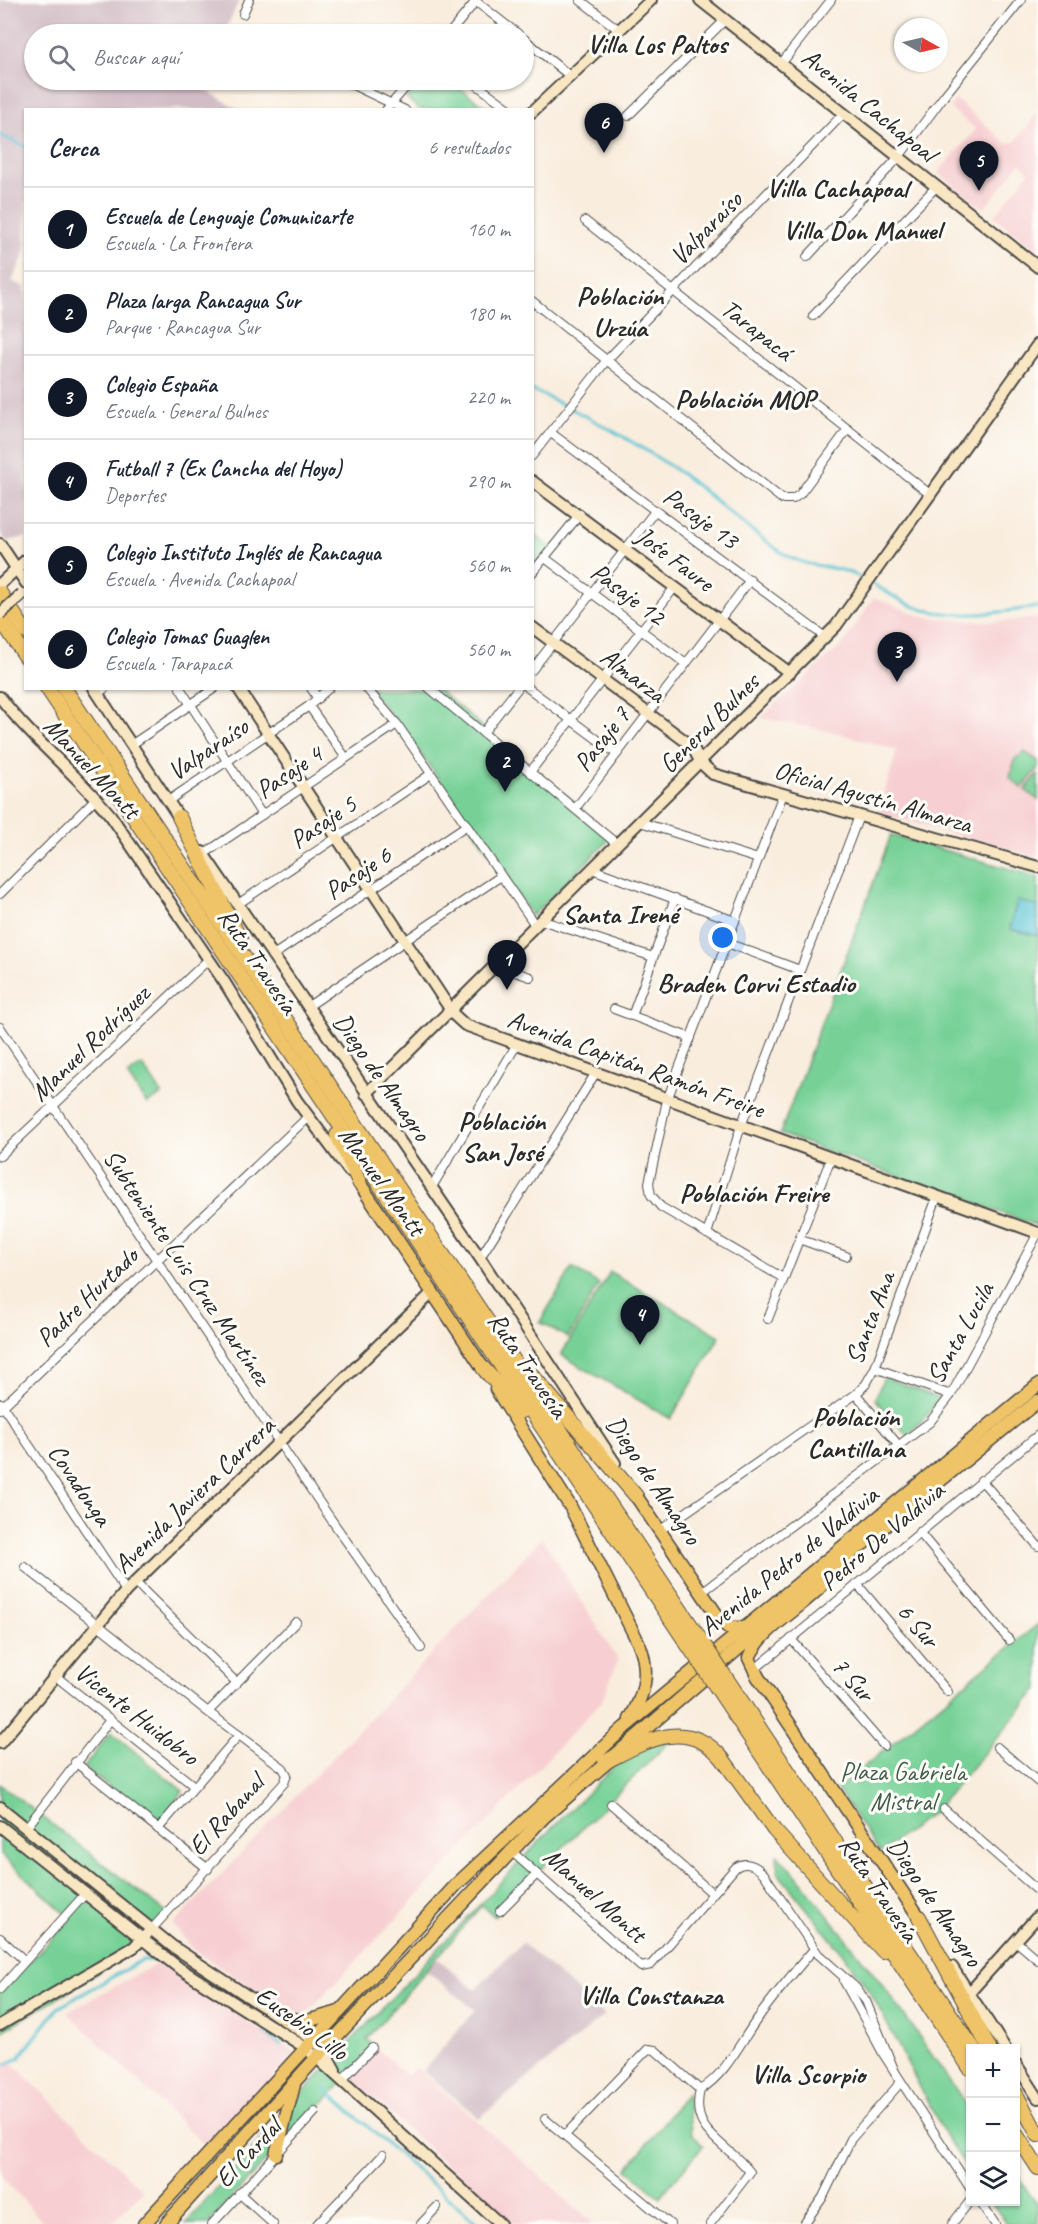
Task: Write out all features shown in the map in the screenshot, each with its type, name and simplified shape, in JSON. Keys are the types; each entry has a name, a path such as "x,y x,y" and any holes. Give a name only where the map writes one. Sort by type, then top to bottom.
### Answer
{"highway":[{"path":"0,593 24,629"},
{"path":"0,616 24,654"},
{"name":"Ruta Travesía","path":"48,690 554,1448 695,1644"},
{"name":"Ruta Travesía","path":"64,690 501,1341 695,1644 971,2044"},
{"path":"179,817 242,943 256,977"},
{"path":"320,1097 360,1184"},
{"path":"501,1341 636,1496"},
{"path":"483,1368 554,1448"},
{"name":"Ruta Travesía","path":"722,1684 966,2062"},
{"path":"604,1762 667,1736 690,1737 710,1746 722,1758 785,1844 910,1978"},
{"path":"919,1917 986,2044"},
{"path":"1018,2098 1038,2135"},
{"path":"1020,2117 1038,2144"},
{"path":"1020,2140 1038,2168"}],"main road":[{"path":"534,110 651,0"},
{"name":"Avenida Cachapoal","path":"700,0 1038,267"},
{"name":"General Bulnes","path":"366,1094 825,638 869,582 1038,344"},
{"name":"Jośe Faure","path":"534,482 580,514 789,674"},
{"path":"0,544 24,589 0,616"},
{"path":"0,584 24,562"},
{"name":"Almarza","path":"534,629 692,746 701,763"},
{"name":"Diego de Almagro","path":"99,690 131,745 168,801 306,1007 480,1258 723,1624 732,1629 741,1628"},
{"name":"Avenida Capitán Ramón Freire","path":"239,690 371,890 452,1010 465,1025 1038,1233"},
{"name":"Manuel Montt","path":"0,698 27,731 96,798 134,848 209,959 308,1117 360,1184 433,1292 570,1506 640,1646 646,1667 645,1685 639,1704 624,1728"},
{"name":"Oficial Agustín Almarza","path":"701,763 713,774 1038,867"},
{"name":"Avenida Javiera Carrera","path":"0,1743 96,1624 126,1591 280,1444 433,1292"},
{"name":"Avenida Pedro de Valdivia","path":"710,1663 741,1628 1038,1384"},
{"name":"Avenida Pedro de Valdivia","path":"710,1663 848,1556 1038,1401"},
{"path":"754,1670 749,1658 758,1642 811,1597 848,1556"},
{"path":"144,2224 457,1884 624,1728 710,1663"},
{"path":"166,2224 510,1850 710,1663"},
{"name":"Diego de Almagro","path":"754,1670 1002,2044"},
{"name":"Eusebio Lillo","path":"0,1807 147,1934 179,1968 310,2044"},
{"name":"Eusebio Lillo","path":"0,1826 86,1893 147,1934 284,2018 342,2080 500,2224"},
{"path":"969,1993 1038,1916"},
{"name":"El Rabanal","path":"0,2025 147,1934"},
{"path":"284,2018 307,2021 340,2012"},
{"path":"1020,2070 1038,2098"},
{"path":"276,2154 295,2082"}],"street":[{"path":"243,14 249,0"},
{"path":"580,0 619,30"},
{"path":"781,63 831,0"},
{"path":"807,257 898,158 1021,0"},
{"path":"457,24 475,1 505,24"},
{"path":"628,116 725,20"},
{"path":"534,47 570,76"},
{"path":"360,90 389,106 403,90"},
{"path":"484,90 508,108"},
{"name":"Valparaíso","path":"534,454 606,361 844,113"},
{"path":"813,316 936,187"},
{"name":"Tarapacá","path":"585,221 931,495"},
{"path":"534,303 782,499 793,499 800,494 848,429"},
{"name":"Pasaje 13","path":"551,433 825,638"},
{"path":"534,667 655,510"},
{"path":"534,571 580,514"},
{"name":"Pasaje 12","path":"545,558 686,664"},
{"name":"Pasaje 7","path":"574,809 750,580"},
{"path":"530,772 675,587"},
{"path":"181,690 262,815"},
{"path":"131,745 212,690"},
{"path":"312,690 318,699"},
{"name":"Valparaíso","path":"168,801 309,706 327,690"},
{"path":"368,690 397,724 501,876 538,923 653,957"},
{"path":"435,690 483,733 617,844"},
{"path":"483,733 516,690"},
{"path":"531,690 617,754"},
{"path":"309,706 346,758"},
{"name":"Pasaje 4","path":"204,854 397,724"},
{"name":"Pasaje 5","path":"238,904 431,774"},
{"path":"783,794 667,1100 650,1175 650,1189 654,1200 661,1207 783,1278"},
{"path":"0,894 96,798"},
{"path":"707,1234 741,1126 859,816"},
{"path":"640,822 758,859"},
{"name":"Pasaje 6","path":"272,956 466,825"},
{"path":"592,869 735,921"},
{"path":"306,1007 501,876"},
{"path":"632,1016 675,898"},
{"path":"727,943 800,970"},
{"name":"Manuel Rodríguez","path":"0,1156 209,959"},
{"path":"495,965 530,977"},
{"path":"614,1009 691,1038"},
{"name":"Subteniente Luis Cruz Martínez","path":"0,1027 280,1444 421,1648"},
{"path":"432,1187 517,1044"},
{"path":"480,1258 595,1074"},
{"name":"Padre Hurtado","path":"1,1406 308,1117"},
{"path":"768,1319 831,1158"},
{"name":"Santa Ana","path":"659,1530 856,1394 866,1384 875,1368 937,1197"},
{"name":"Santa Lucila","path":"702,1592 930,1422 951,1395 1038,1233"},
{"path":"799,1239 846,1256"},
{"path":"875,1368 951,1395"},
{"path":"856,1394 899,1446"},
{"name":"Covadonga","path":"1,1406 126,1591"},
{"name":"Pedro De Valdivia","path":"754,1670 1038,1435"},
{"path":"981,1480 1038,1546"},
{"path":"920,1532 1010,1640"},
{"name":"El Rabanal","path":"26,1567 208,1712 284,1768 287,1775 284,1784 147,1934"},
{"path":"135,1582 236,1682"},
{"name":"6 Sur","path":"857,1584 948,1692"},
{"path":"208,1712 296,1622"},
{"name":"7 Sur","path":"791,1639 884,1746"},
{"name":"Vicente Huidobro","path":"54,1676 194,1786"},
{"path":"26,1828 75,1762 110,1720"},
{"path":"158,1829 239,1735"},
{"path":"997,1747 1038,1782"},
{"path":"75,1762 208,1869"},
{"path":"611,1804 712,1893"},
{"path":"944,1809 1038,1891"},
{"name":"Manuel Montt","path":"510,1850 641,1967 651,1965 739,1865 749,1864 756,1867 814,1948 855,1987 866,2001 901,2082 966,2182"},
{"path":"500,1911 536,1875"},
{"path":"0,1989 86,1893"},
{"path":"0,1938 26,1961"},
{"path":"1017,1942 1038,1960"},
{"path":"710,2224 750,2172 740,2159 700,2123 696,2106 700,2090 719,2076 756,2020 814,1948"},
{"path":"342,2080 372,2048"},
{"path":"565,2135 648,2049 655,2050 700,2090"},
{"path":"804,2224 823,2197 851,2139 901,2082"},
{"name":"El Cardal","path":"212,2224 315,2112"},
{"path":"545,2119 670,2224"},
{"path":"317,2224 383,2155"},
{"path":"239,2193 273,2224"},
{"path":"952,2224 966,2206"},
{"path":"983,2206 995,2224"},
{"path":"421,2224 437,2207"}],"shaded area":[{"path":"0,0 239,0 228,24 24,24 24,90 206,90 236,108 24,108 24,255 12,281 24,287 24,537 6,541 0,531"},
{"path":"955,99 1006,143 1015,142 1038,112 1038,252 994,216 1029,172 1020,163 984,209 938,173 976,129 950,108"},
{"path":"874,598 924,617 995,622 1038,618 1038,858 879,812 897,750 834,732 760,718 842,645"},
{"path":"542,1538 618,1660 602,1701 304,2016 276,2004 194,1950 173,1925"},
{"path":"522,1943 605,2015 479,2118 423,2071 475,2010 426,1970 437,1958 475,1990"},
{"path":"162,1961 223,2006 296,2053 207,2148 67,2012"},
{"path":"376,2047 407,2076 416,2067 594,2224 512,2224 349,2076"},
{"path":"9,2060 143,2191 111,2224 45,2224 0,2175 0,2064"}],"green space":[{"path":"413,90 462,90 488,108 418,108 406,98"},
{"path":"534,534 552,548 537,568 534,566"},
{"path":"370,690 438,690 580,807 611,838 532,916 434,772"},
{"path":"1025,752 1038,761 1038,769 1022,788 1010,778 1015,759"},
{"path":"1038,774 1038,800 1025,790"},
{"path":"891,835 1038,877 1038,1226 780,1134"},
{"path":"142,1065 162,1094 147,1104 127,1075"},
{"path":"572,1268 599,1284 568,1338 540,1322"},
{"path":"610,1272 720,1336 671,1419 561,1355"},
{"path":"884,1377 941,1399 908,1436 875,1399"},
{"name":"Plaza Gabriela Mistral","path":"1038,1624 1038,1689 935,1811 880,1853 837,1789"},
{"path":"111,1732 183,1791 157,1825 84,1767"},
{"path":"670,1741 494,1916 482,1905 367,2039 375,2047 327,2099 293,2131 208,2224 185,2224 323,2071 547,1833 617,1764 645,1747"},
{"path":"0,1784 168,1914 139,1947 0,2033 0,1992 71,1919 0,1854"},
{"path":"777,1855 793,1871 891,1996 966,2104 966,2166 946,2137 872,1995 843,1954 778,1873"},
{"path":"687,2093 691,2132 703,2146 660,2197 627,2169"},
{"path":"1020,2180 1038,2206 1038,2224 1007,2224 994,2206 1020,2206"}],"water":[{"path":"1017,901 1038,906 1038,936 1010,929"}],"waterway":[{"path":"0,135 24,146"},
{"path":"534,391 606,427 659,459 690,480 784,554 803,562 844,571 866,580"},
{"path":"871,583 900,600 930,611 957,614 1038,607"},
{"path":"0,2067 19,2058 58,2008 142,1960 157,1960 169,1968"},
{"path":"182,1977 212,1999"},
{"path":"264,2033 281,2045"},
{"path":"325,2089 478,2224"}],"place":[{"name":"Colegio Tomas Guaglen","path":"604,153"},
{"name":"Colegio Instituto Inglés de Rancagua","path":"979,191"},
{"name":"Colegio España","path":"897,682"},
{"name":"Plaza larga Rancagua Sur","path":"505,792"},
{"name":"Escuela de Lenguaje Comunicarte","path":"507,990"},
{"name":"Futball 7 (Ex Cancha del Hoyo)","path":"640,1345"}],"district":[{"name":"Villa Los Paltos","path":"657,44"},
{"name":"Villa Cachapoal","path":"837,188"},
{"name":"Villa Don Manuel","path":"862,230"},
{"name":"Población Urzúa","path":"620,312"},
{"name":"Población MOP","path":"745,399"},
{"name":"Santa Irené","path":"620,914"},
{"name":"Braden Corvi Estadio","path":"756,983"},
{"name":"Población San José","path":"502,1136"},
{"name":"Población Freire","path":"754,1193"},
{"name":"Población Cantillana","path":"856,1432"},
{"name":"Villa Constanza","path":"651,1995"},
{"name":"Villa Scorpio","path":"808,2074"}]}
